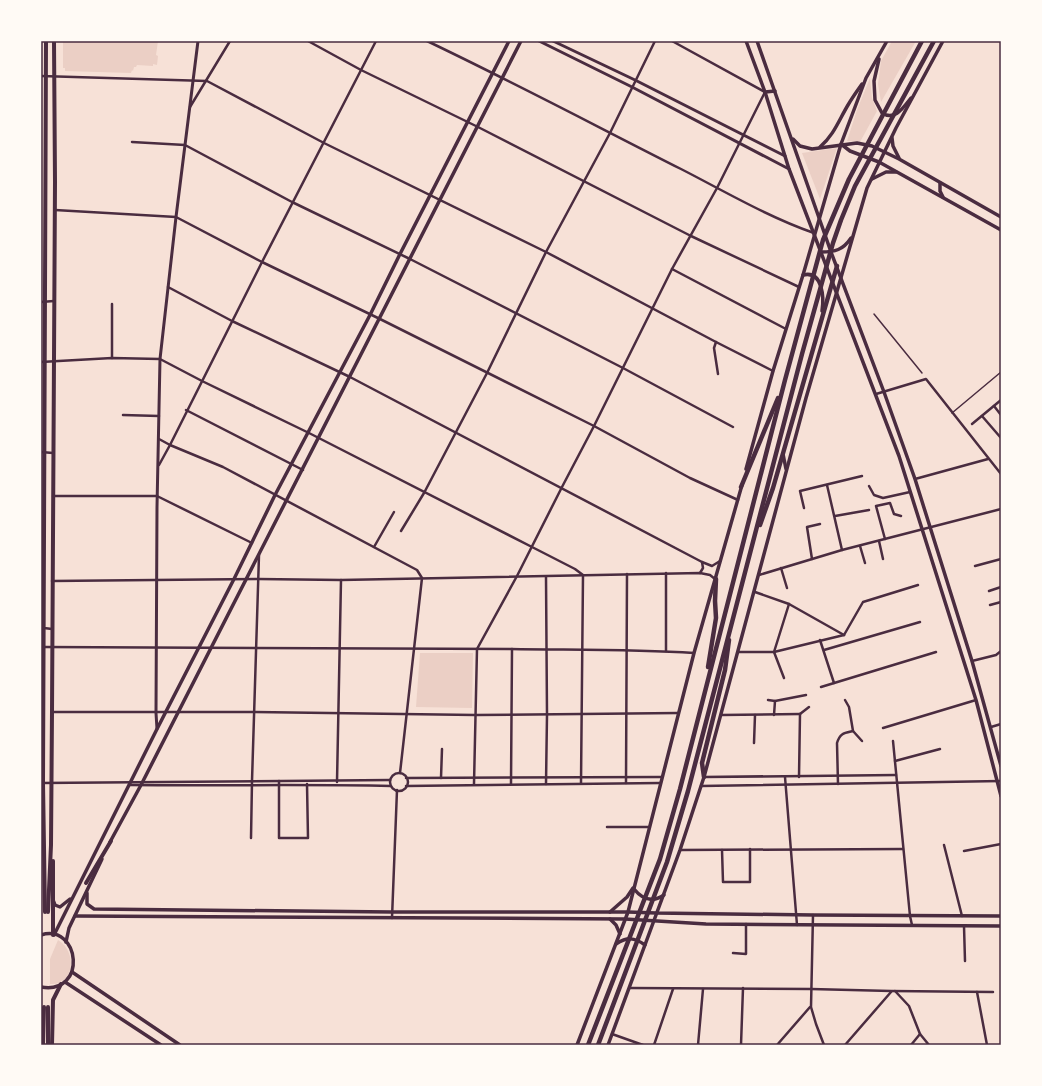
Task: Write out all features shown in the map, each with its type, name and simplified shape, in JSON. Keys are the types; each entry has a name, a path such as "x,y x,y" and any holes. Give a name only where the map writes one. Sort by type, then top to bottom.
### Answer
{"highway":[{"path":"588,1045 660,859 680,789 785,380 823,240 849,179 922,41"},
{"path":"598,1045 667,862 688,791 802,354 833,243 855,186 934,41"},
{"path":"750,551 773,488 837,266"},
{"path":"742,487 785,380"},
{"path":"706,685 709,656 716,618 716,579"},
{"path":"704,777 702,762 725,670 730,627"}],"main road":[{"path":"46,41 43,76 42,627 44,647 42,669 42,783 47,912 51,845 52,783 54,41"},
{"path":"53,935 234,579 275,495 370,315 509,41"},
{"path":"86,883 142,784 247,579 259,552 303,470 522,41"},
{"path":"746,41 765,92 789,169 900,456 976,700 999,782 1001,796"},
{"path":"757,41 820,217 831,252 915,478 972,661 1001,766"},
{"path":"819,148 828,141 834,133 848,104 866,78 887,41"},
{"path":"608,1045 656,913 664,896 704,777 739,652 786,470 867,188 884,151 943,41"},
{"path":"880,54 874,81 875,100 882,113 891,116 898,114 917,90"},
{"path":"577,1045 628,912 661,777 694,653 742,487 773,371 841,144 866,78"},
{"path":"765,92 775,91"},
{"path":"791,137 800,146 806,148 819,148 857,143 872,146 899,159 1001,218"},
{"path":"892,137 893,146 899,159"},
{"path":"841,144 850,152 879,162 1001,230"},
{"path":"871,179 886,172 897,172"},
{"path":"940,183 940,191 945,199"},
{"path":"821,252 831,252 843,248 853,236"},
{"path":"803,275 808,274 815,276 819,281 823,291 824,300 821,320"},
{"path":"796,407 806,398"},
{"path":"783,451 786,470"},
{"path":"66,942 69,928 111,841"},
{"path":"41,862 44,843"},
{"path":"51,845 53,863 53,935"},
{"path":"634,887 639,896 649,899 658,899 664,896"},
{"path":"610,912 634,887"},
{"path":"87,892 87,904 94,909 1001,916"},
{"path":"52,899 55,904 60,907 74,893"},
{"path":"208,910 208,916"},
{"path":"492,912 492,918"},
{"path":"75,916 610,919 706,924 1001,926"},
{"path":"610,919 616,925 620,934"},
{"path":"41,935 53,935 66,942 71,948 74,956 72,972 63,983 53,1000 52,1045"},
{"path":"616,944 624,939 632,938 645,945"},
{"path":"72,972 178,1045"},
{"path":"41,987 54,987 63,983"},
{"path":"63,983 161,1045"},
{"path":"43,1045 46,1007 48,1045"}],"street":[{"path":"157,729 157,496 160,358 184,145 198,41"},
{"path":"190,107 230,41"},
{"path":"308,41 361,70 478,127 691,236 799,287"},
{"path":"158,465 170,445 186,410 292,202 376,41"},
{"path":"427,41 493,72 717,188 796,227 814,234"},
{"path":"539,41 632,87 789,169"},
{"path":"553,41 636,80 743,136 785,156"},
{"path":"402,531 456,433 546,252 610,133 656,41"},
{"path":"474,784 477,649 518,576 652,308 717,188 765,92 672,41"},
{"path":"43,76 207,81 324,143 546,252 773,371"},
{"path":"132,142 184,145 292,202 400,254 516,313 733,426"},
{"path":"54,210 176,217 262,262 594,426 690,478 738,500"},
{"path":"672,269 786,329"},
{"path":"168,287 232,322 350,377 562,487 702,562 712,566 721,561"},
{"path":"43,302 54,301"},
{"path":"112,304 112,358"},
{"path":"716,342 714,348 718,374"},
{"path":"43,362 112,358 160,358 202,381 319,438 575,569 582,575 581,783"},
{"path":"876,394 926,378 1001,474"},
{"path":"972,424 1001,400"},
{"path":"994,406 1001,415"},
{"path":"186,410 303,470"},
{"path":"123,415 159,416"},
{"path":"982,416 1001,438"},
{"path":"159,439 223,467 417,570 422,578 408,714 400,774"},
{"path":"43,452 53,453"},
{"path":"915,478 988,459"},
{"path":"804,508 800,491 862,476"},
{"path":"827,485 842,550"},
{"path":"870,486 874,495 883,498 911,492"},
{"path":"53,496 157,496 252,543"},
{"path":"884,539 876,506 890,503 894,514 901,516"},
{"path":"759,575 842,550 1001,509"},
{"path":"835,516 869,510"},
{"path":"374,547 394,512"},
{"path":"812,559 807,527 820,524"},
{"path":"879,541 883,558"},
{"path":"860,546 865,564"},
{"path":"251,838 259,552"},
{"path":"976,566 1001,559"},
{"path":"700,573 703,568 702,562"},
{"path":"781,568 787,588"},
{"path":"52,581 234,579 341,580 518,576 546,577 666,573 700,573 710,575 716,579"},
{"path":"666,573 666,651"},
{"path":"626,783 627,574"},
{"path":"546,577 546,784"},
{"path":"337,785 341,580"},
{"path":"739,652 774,652 844,635 863,602 918,585"},
{"path":"989,591 1001,587"},
{"path":"755,592 789,604 844,635"},
{"path":"990,605 1001,602"},
{"path":"784,678 774,652 789,604"},
{"path":"824,650 920,622"},
{"path":"42,627 52,629"},
{"path":"820,640 834,683"},
{"path":"44,647 339,647 666,651 694,653"},
{"path":"511,784 512,649"},
{"path":"972,661 996,655 1001,651"},
{"path":"821,687 936,652"},
{"path":"768,700 775,702 806,694"},
{"path":"845,700 849,707 853,731 862,741"},
{"path":"884,728 976,700"},
{"path":"774,715 775,702"},
{"path":"721,715 800,714 809,707"},
{"path":"52,712 255,712 475,715 678,713"},
{"path":"799,777 800,714"},
{"path":"754,743 755,715"},
{"path":"991,727 1001,724"},
{"path":"838,784 837,743 842,734 853,731"},
{"path":"893,741 912,925"},
{"path":"441,778 442,749"},
{"path":"895,761 940,749"},
{"path":"42,783 142,784 205,781 390,780 395,774 400,774 406,778 661,777"},
{"path":"704,777 896,775"},
{"path":"785,777 797,924"},
{"path":"406,778 406,786"},
{"path":"390,780 391,786"},
{"path":"205,781 205,786"},
{"path":"279,781 279,838 308,838 308,784"},
{"path":"179,786 180,782"},
{"path":"701,786 999,782"},
{"path":"142,784 179,786 279,786 308,784 391,786 397,790 402,790 406,786 474,784 660,783"},
{"path":"392,918 397,790"},
{"path":"607,826 649,827"},
{"path":"964,851 1001,844"},
{"path":"944,845 962,916"},
{"path":"722,850 723,882 750,882 750,849"},
{"path":"680,850 903,849"},
{"path":"813,915 811,1007 824,1045"},
{"path":"733,953 746,954 746,924"},
{"path":"964,926 965,961"},
{"path":"630,988 743,988 993,992"},
{"path":"741,1045 743,988"},
{"path":"654,1045 673,989"},
{"path":"698,1045 703,989"},
{"path":"893,991 909,1006 920,1034 929,1045"},
{"path":"845,1045 893,991"},
{"path":"977,992 987,1045"},
{"path":"777,1045 811,1007"},
{"path":"612,1034 643,1045"},
{"path":"911,1045 920,1034"}],"lane":[{"path":"874,314 922,373"},
{"path":"952,413 1001,372"}],"shaded area":[{"path":"63,41 158,41 156,55 158,56 157,65 137,65 131,73 65,71 65,68 63,68"},
{"path":"892,41 916,41 881,102 878,84 881,61"},
{"path":"870,78 872,98 877,111 860,142 847,141 857,110"},
{"path":"837,148 820,199 802,153"},
{"path":"420,653 473,653 472,708 416,707"},
{"path":"58,940 69,952 71,960 70,967 64,980 58,983 50,984 50,959"}]}
